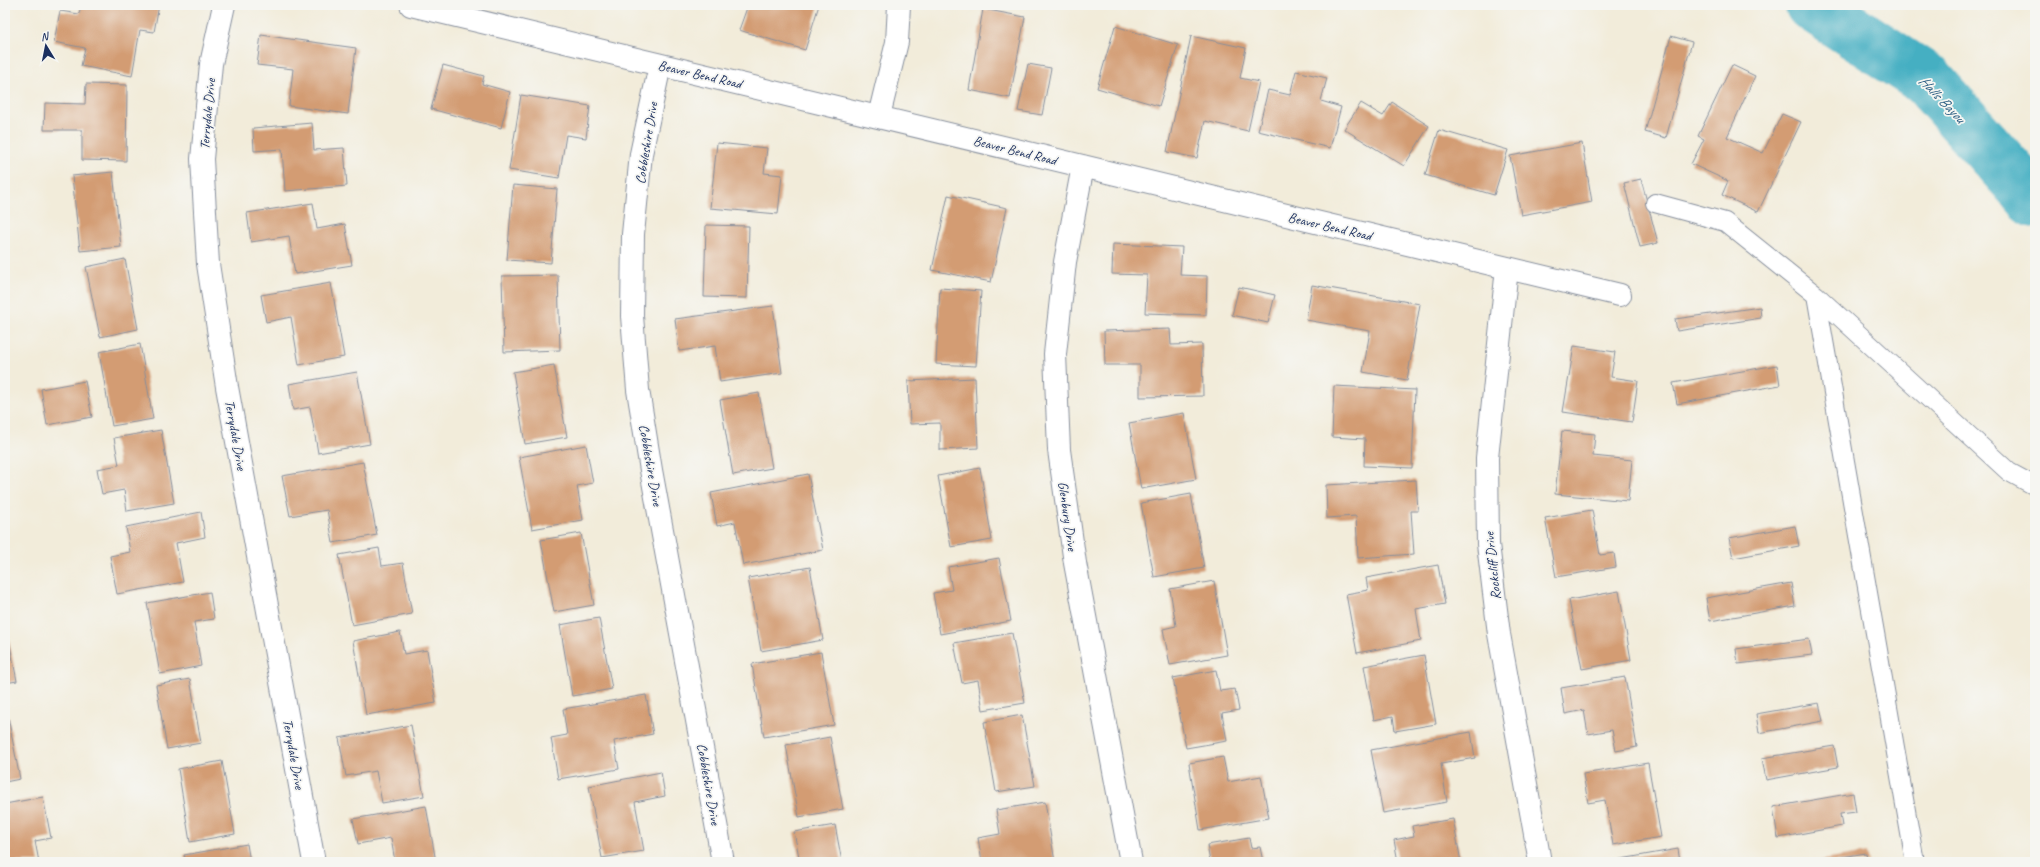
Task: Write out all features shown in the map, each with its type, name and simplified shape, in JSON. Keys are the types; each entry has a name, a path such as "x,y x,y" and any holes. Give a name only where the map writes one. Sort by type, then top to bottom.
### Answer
{"street":[{"name":"Terrydale Drive","path":"224,5 212,64 202,159 208,264 228,387 314,862"},
{"name":"Beaver Bend Road","path":"411,5 879,116 1620,295"},
{"path":"879,116 897,42 899,5"},
{"name":"Cobbleshire Drive","path":"660,65 642,154 633,234 632,316 638,390 651,470 723,862"},
{"name":"Glenbury Drive","path":"1083,166 1065,262 1055,354 1059,450 1075,563 1131,862"},
{"name":"Rockcliff Drive","path":"1507,268 1487,458 1488,544 1499,634 1540,862"}],"lane":[{"path":"1655,203 1725,222 1816,295 2009,472 2035,486"},
{"path":"1816,295 1915,862"}],"building":[{"path":"81,5 159,5 154,32 140,30 132,76 81,66 85,48 54,42 60,11 79,14"},
{"path":"748,5 819,5 805,50 739,30"},
{"path":"983,9 1025,17 1010,98 969,90"},
{"path":"1115,26 1178,45 1159,106 1097,88"},
{"path":"261,35 356,48 348,114 289,106 293,69 257,65"},
{"path":"1191,36 1246,48 1240,78 1259,82 1248,131 1205,121 1197,158 1167,152"},
{"path":"1671,36 1692,42 1666,138 1645,132"},
{"path":"1028,64 1051,68 1042,115 1018,111"},
{"path":"443,65 484,76 482,84 510,92 501,128 431,109"},
{"path":"1732,65 1755,76 1727,137 1763,153 1782,114 1801,122 1758,212 1722,195 1728,181 1691,164 1704,139 1698,136"},
{"path":"1296,71 1327,78 1321,101 1341,107 1330,148 1258,131 1268,90 1290,95"},
{"path":"86,84 127,85 126,161 82,160 82,130 44,130 45,103 85,104"},
{"path":"521,95 590,106 586,138 566,135 559,178 509,170"},
{"path":"1392,102 1429,126 1404,166 1344,129 1361,103 1383,116"},
{"path":"312,123 314,150 344,148 347,186 285,191 282,149 254,151 253,128"},
{"path":"1439,130 1508,150 1494,195 1425,175"},
{"path":"717,143 767,148 764,173 782,175 778,214 710,208"},
{"path":"1582,143 1592,202 1521,215 1510,156"},
{"path":"113,172 121,247 80,251 72,176"},
{"path":"1641,179 1658,243 1640,247 1624,183"},
{"path":"513,185 557,189 551,263 507,260"},
{"path":"948,195 1007,208 991,282 932,270"},
{"path":"313,203 317,229 345,224 352,265 295,274 289,236 251,242 247,213"},
{"path":"706,225 749,226 747,298 704,297"},
{"path":"1113,244 1182,247 1180,275 1207,276 1206,315 1145,313 1147,275 1112,274"},
{"path":"125,259 138,329 100,337 86,267"},
{"path":"558,275 560,350 504,352 502,276"},
{"path":"331,283 344,357 299,365 291,317 266,322 261,295"},
{"path":"1312,285 1420,304 1407,380 1363,372 1370,331 1306,320"},
{"path":"1239,287 1275,295 1268,323 1232,315"},
{"path":"940,288 981,291 976,366 936,364"},
{"path":"773,306 782,373 720,382 715,346 679,351 675,319"},
{"path":"1760,307 1761,318 1677,331 1675,319"},
{"path":"1170,329 1171,345 1202,344 1203,396 1140,397 1140,365 1105,365 1104,331"},
{"path":"140,344 153,419 112,426 99,352"},
{"path":"1574,346 1615,352 1611,377 1638,381 1632,422 1563,412"},
{"path":"554,365 567,437 525,444 513,372"},
{"path":"1777,365 1780,385 1677,404 1673,383"},
{"path":"357,372 370,444 318,453 310,407 293,410 289,384"},
{"path":"975,378 978,448 940,450 940,423 910,424 908,381"},
{"path":"85,381 92,417 47,425 41,389"},
{"path":"1334,386 1415,390 1412,468 1364,466 1365,439 1332,437"},
{"path":"759,393 772,468 733,475 720,400"},
{"path":"1184,413 1196,479 1141,489 1129,423"},
{"path":"161,430 174,503 127,511 124,490 102,494 97,469 119,465 114,438"},
{"path":"1562,431 1595,434 1593,456 1632,460 1628,501 1555,494"},
{"path":"586,445 593,483 577,486 583,520 532,529 519,457"},
{"path":"363,462 377,535 333,543 327,510 290,516 282,476"},
{"path":"980,468 992,540 951,547 938,476"},
{"path":"808,474 823,550 743,565 735,522 717,526 711,493"},
{"path":"1416,480 1418,511 1411,511 1414,554 1358,558 1356,516 1327,518 1326,485"},
{"path":"1191,494 1204,568 1154,577 1141,503"},
{"path":"1592,510 1600,555 1614,553 1616,567 1556,577 1545,518"},
{"path":"201,512 205,537 176,543 183,582 117,594 110,556 130,552 126,527"},
{"path":"1795,526 1799,546 1733,558 1729,538"},
{"path":"581,533 594,605 554,612 541,540"},
{"path":"379,548 382,566 403,563 412,614 352,625 339,555"},
{"path":"999,558 1011,621 940,634 933,593 952,590 948,567"},
{"path":"1438,565 1445,604 1416,609 1421,641 1357,653 1346,594 1368,590 1366,578"},
{"path":"810,567 823,640 761,651 748,578"},
{"path":"1214,581 1227,655 1170,665 1163,629 1176,626 1170,589"},
{"path":"1791,583 1795,606 1710,621 1706,598"},
{"path":"1619,591 1631,660 1582,669 1569,600"},
{"path":"210,592 214,619 194,622 201,666 160,674 147,603"},
{"path":"599,618 612,689 572,696 560,625"},
{"path":"5,620 17,681 5,683"},
{"path":"400,632 404,654 427,650 436,703 366,715 353,641"},
{"path":"1012,633 1025,703 983,710 978,680 962,683 954,643"},
{"path":"1809,639 1812,655 1738,664 1736,649"},
{"path":"821,652 834,725 764,737 752,664"},
{"path":"1424,655 1436,724 1395,731 1393,716 1374,720 1364,666"},
{"path":"1216,670 1220,691 1235,689 1239,710 1222,713 1227,741 1186,748 1173,678"},
{"path":"1625,677 1637,747 1616,751 1612,730 1588,734 1584,710 1565,714 1561,688"},
{"path":"190,679 201,743 167,749 156,685"},
{"path":"646,695 653,734 614,741 619,769 558,779 551,738 567,735 563,709"},
{"path":"5,701 20,779 5,782"},
{"path":"1819,703 1823,721 1759,733 1756,714"},
{"path":"1022,715 1035,786 996,792 984,722"},
{"path":"411,725 424,796 382,803 376,771 346,776 339,738"},
{"path":"1471,732 1475,758 1441,764 1447,802 1383,813 1371,750"},
{"path":"830,737 843,809 799,817 786,745"},
{"path":"1834,746 1838,767 1766,780 1762,758"},
{"path":"1223,757 1228,782 1261,776 1269,818 1200,830 1189,763"},
{"path":"222,761 235,834 190,842 178,769"},
{"path":"1648,763 1661,837 1613,845 1605,800 1588,803 1583,774"},
{"path":"661,772 665,796 635,802 644,851 602,858 589,786"},
{"path":"1853,793 1856,812 1840,814 1842,826 1778,838 1773,807"},
{"path":"43,797 51,838 35,841 39,862 5,862 5,804"},
{"path":"1045,802 1055,862 982,862 978,838 1000,834 996,810"},
{"path":"426,806 436,862 395,862 391,838 358,844 353,819"},
{"path":"1453,819 1461,862 1398,862 1394,840 1414,836 1412,826"},
{"path":"835,825 842,862 800,862 794,832"},
{"path":"1249,838 1251,848 1260,847 1263,862 1210,862 1207,845"},
{"path":"247,844 250,862 186,862 184,855"},
{"path":"1678,849 1680,862 1610,862 1610,861"},
{"path":"1866,853 1868,862 1818,862 1818,861"}],"waterway":[{"name":"Halls Bayou","path":"1812,5 1927,80 2035,201"}]}
